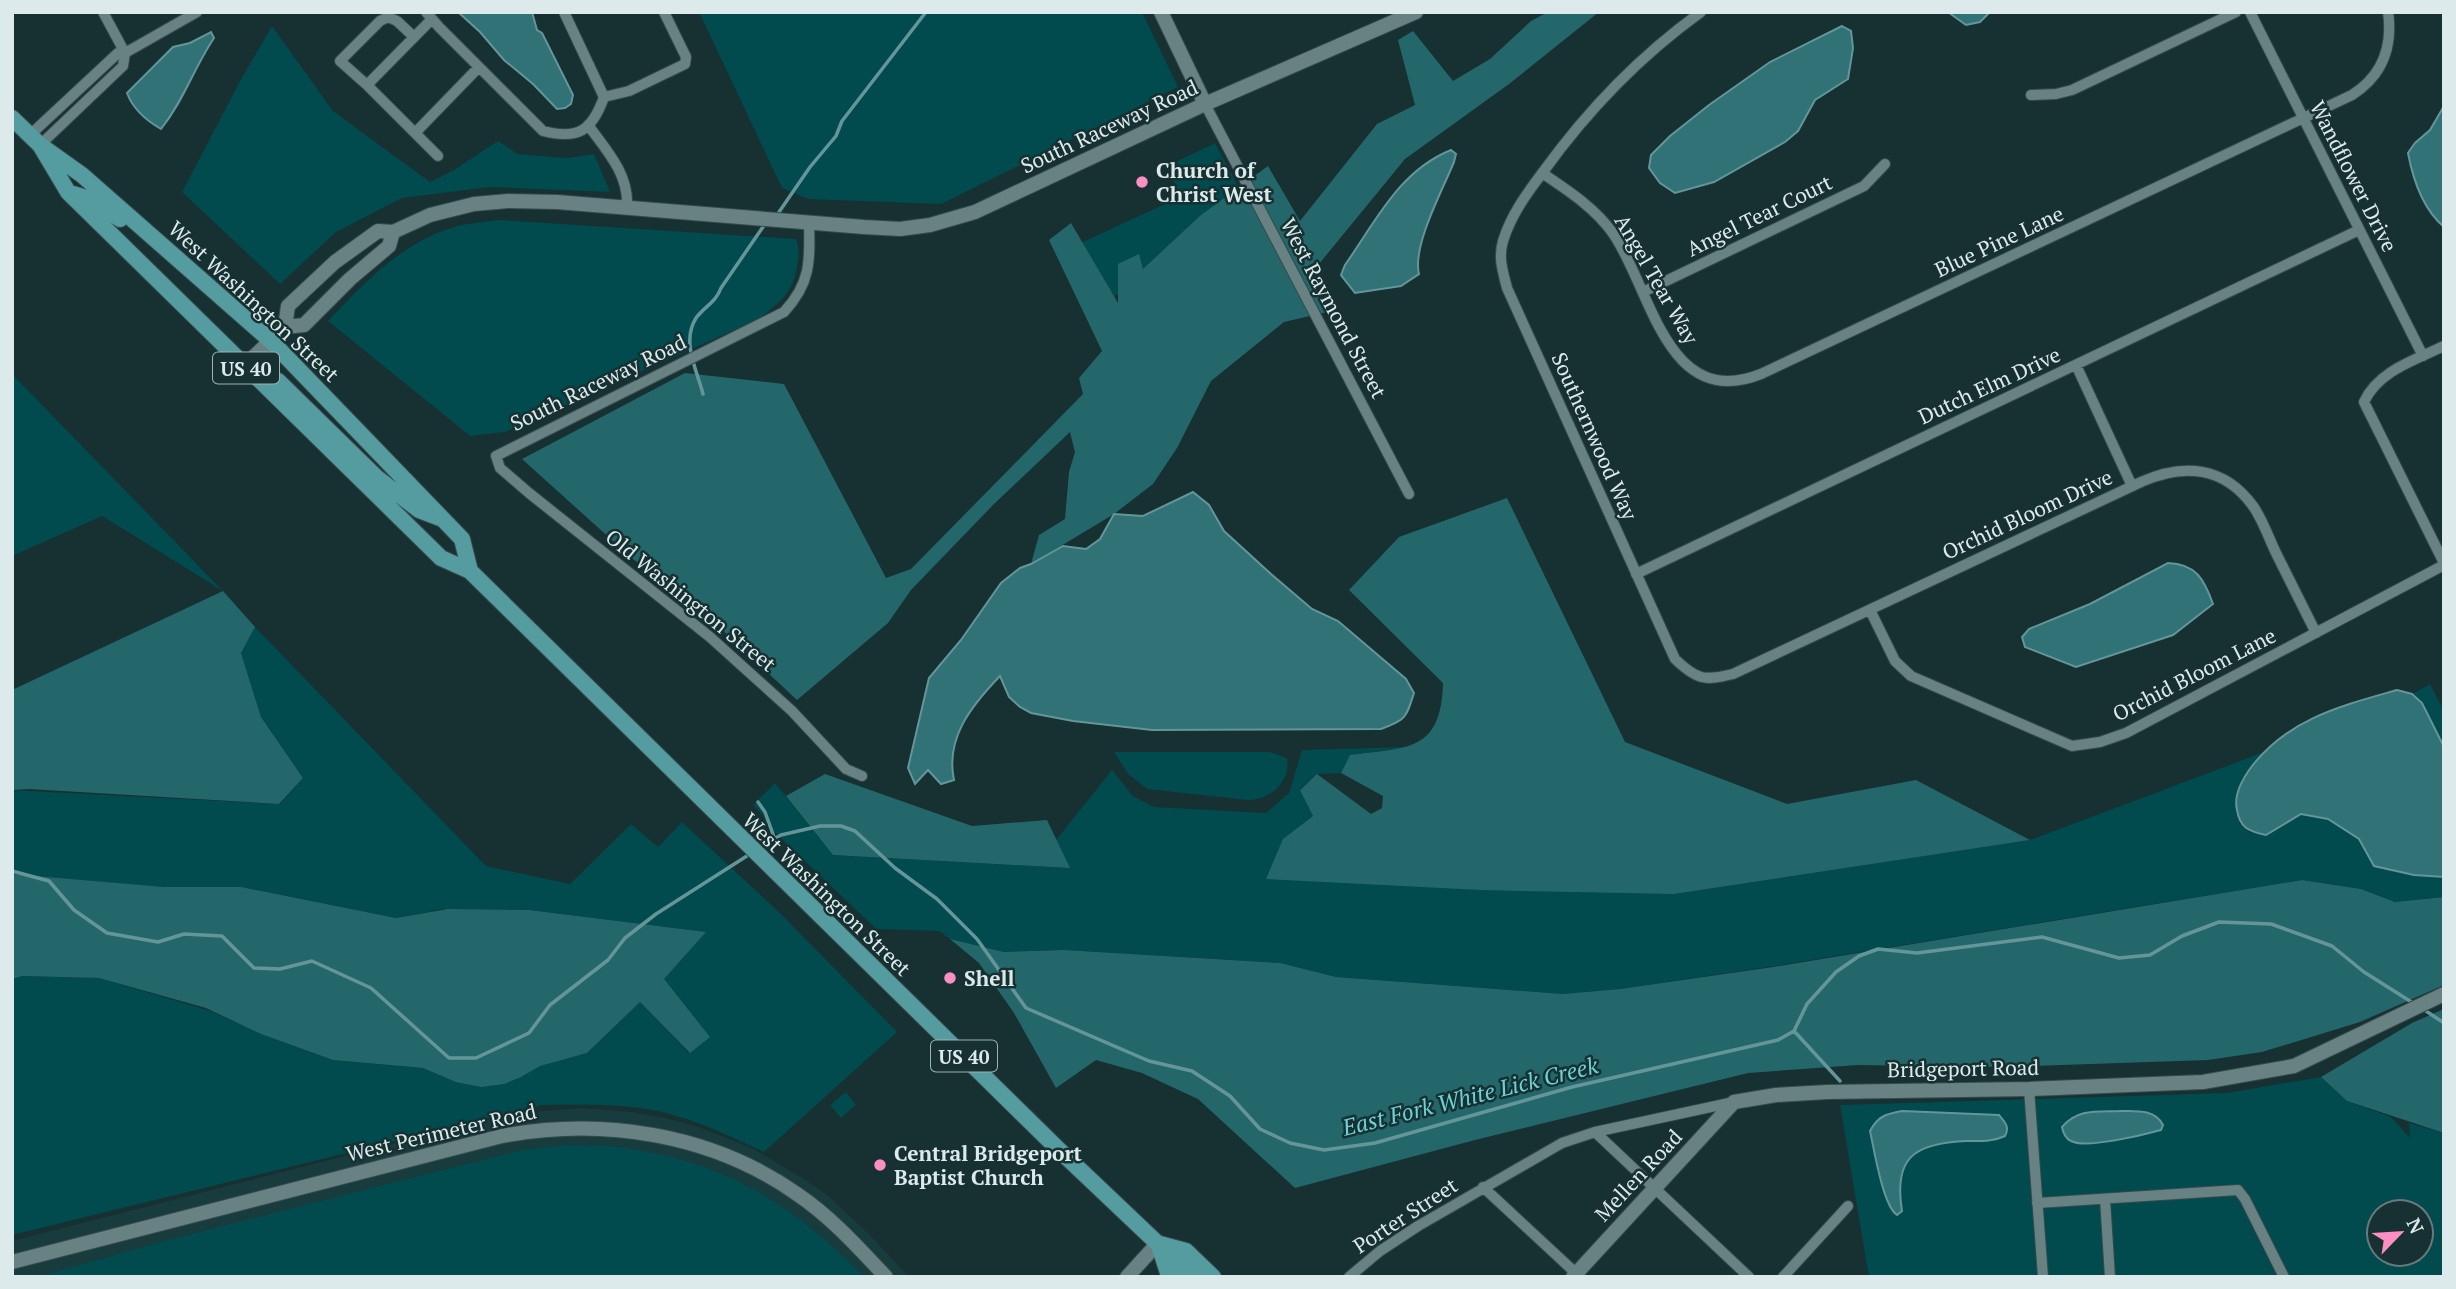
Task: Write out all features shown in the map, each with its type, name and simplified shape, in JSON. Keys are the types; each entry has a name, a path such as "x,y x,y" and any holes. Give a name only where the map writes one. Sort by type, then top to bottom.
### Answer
{"main road":[{"name":"West Washington Street","path":"12,118 35,140 82,175 271,341 462,539 470,571"},
{"name":"West Washington Street","path":"35,140 68,192 441,558 470,571 1058,1149 1158,1243 1186,1251 1213,1277"},
{"path":"68,192 80,187 111,200"},
{"path":"68,192 86,198 117,217 149,242 238,325 271,341"},
{"path":"244,366 278,381 376,477 419,510 442,519"},
{"name":"West Washington Street","path":"1158,1243 1168,1273 1172,1277"},
{"path":"1158,1243 1193,1277"}],"street":[{"path":"35,140 123,66 125,52 103,12"},
{"path":"35,140 118,52 125,52 197,12"},
{"path":"367,85 414,37 429,16 543,131 564,136 582,130 597,117 604,97 564,12"},
{"path":"604,97 629,92 685,64 685,57 664,12"},
{"path":"1161,12 1205,104"},
{"name":"South Raceway Road","path":"244,366 285,327 288,306 335,262 378,231 393,232 430,215 493,201 557,202 900,229 930,225 975,212 1205,104 1416,12"},
{"name":"Southernwood Way","path":"1686,670 1675,659 1636,575 1507,288 1500,261 1503,242 1515,212 1567,140 1618,83 1655,48 1701,12"},
{"path":"2031,95 2072,90 2236,12"},
{"name":"Wandflower Drive","path":"2250,12 2423,356"},
{"name":"Blue Pine Lane","path":"1707,376 1735,380 1762,374 2352,95 2372,79 2383,62 2390,40 2388,12"},
{"path":"414,37 397,21 388,17 380,21 340,61 438,156"},
{"path":"104,66 112,77"},
{"path":"415,133 479,67"},
{"name":"West Raymond Street","path":"1205,104 1409,494"},
{"path":"588,125 620,170 626,183 627,207"},
{"name":"Angel Tear Court","path":"1643,292 1864,186 1885,164"},
{"name":"Angel Tear Way","path":"1542,173 1578,198 1605,223 1621,247 1670,348 1682,361 1707,376"},
{"name":"South Raceway Road","path":"496,456 774,319 792,303 803,285 809,266 809,223"},
{"name":"Dutch Elm Drive","path":"1636,575 2359,230"},
{"name":"South Raceway Road","path":"285,327 304,325 350,279 390,246 393,232"},
{"path":"2444,346 2384,376 2368,393 2364,402 2444,564"},
{"path":"2076,365 2132,486"},
{"name":"Old Washington Street","path":"496,456 500,468 529,494 710,637 792,711 846,769 862,776"},
{"name":"Orchid Bloom Drive","path":"1686,670 1709,680 1733,674 2132,486 2164,472 2183,470 2203,471 2214,475 2236,489 2253,506 2316,633"},
{"name":"Orchid Bloom Lane","path":"1870,610 1895,662 1911,676 2073,746 2099,742 2126,733 2444,564"},
{"name":"Bridgeport Road","path":"1483,1187 1570,1139 1734,1101 1827,1091 2203,1082 2294,1066 2444,994"},
{"path":"2029,1088 2043,1277"},
{"name":"Mellen Road","path":"1576,1276 1734,1101"},
{"name":"West Perimeter Road","path":"12,1262 502,1136 535,1130 577,1129 673,1138 734,1159 796,1193 847,1235 886,1277"},
{"path":"1595,1132 1749,1277"},
{"path":"1483,1187 1576,1276"},
{"name":"Porter Street","path":"1349,1277 1398,1239 1483,1187"},
{"path":"2037,1203 2238,1190 2284,1277"},
{"path":"2105,1199 2110,1277"},
{"path":"1783,1277 1848,1206"},
{"path":"1127,1277 1158,1243"}],"shaded area":[{"path":"458,12 532,12 537,30 542,33 573,95 571,104 557,109"},
{"path":"699,12 1142,12 1178,87 941,204 808,199 782,188"},
{"path":"1548,12 1599,12 1509,84 1405,159 1310,275 1327,312 1284,322 1211,381 1177,448 1153,484 1114,514 1031,564 1039,535 1065,519 1069,472 1075,452 1070,432 993,505 911,590 888,623 797,700 703,612 633,559 522,459 685,373 784,384 886,578 911,569 1083,394 1079,378 1102,351 1049,240 1071,223 1118,303 1118,264 1139,254 1143,269 1201,215 1268,166 1300,221 1377,124 1415,105 1398,40 1413,31 1453,81 1490,59 1531,21"},
{"path":"1948,12 1990,12 1980,22 1966,25"},
{"path":"272,26 333,111 430,182 454,170 498,141 518,154 567,158 594,154 610,192 490,187 402,198 336,232 280,284 182,192"},
{"path":"1842,26 1851,31 1853,48 1848,79 1815,100 1798,131 1785,142 1714,182 1675,193 1660,183 1649,168 1651,155 1670,136 1770,62"},
{"path":"211,32 214,38 161,129 141,114 127,93 173,47 190,43"},
{"path":"2444,106 2444,227 2430,212 2420,193 2408,153 2430,130"},
{"path":"1215,143 1248,205 1140,284 1102,302 1074,246 1180,197 1167,166"},
{"path":"1451,150 1456,154 1454,162 1424,233 1418,262 1419,274 1401,286 1355,293 1341,275 1378,215 1417,171"},
{"path":"499,220 796,239 798,260 789,290 779,303 759,319 505,432 470,436 328,321 388,263 422,240 461,225"},
{"path":"12,374 223,591 102,516 12,556"},
{"path":"1193,492 1209,505 1224,531 1271,574 1312,609 1338,621 1406,679 1414,693 1404,717 1381,729 1152,730 1031,713 1009,697 1000,676 971,711 957,736 953,750 954,780 941,784 928,770 915,784 908,768 929,678 961,640 1001,583 1020,568 1063,546 1086,549 1100,539 1114,514 1143,516"},
{"path":"1507,498 1625,742 1787,804 1916,780 2030,840 1674,894 1481,890 1266,879 1283,839 1313,816 1300,790 1317,774 1371,814 1382,808 1383,796 1341,773 1350,755 1404,747 1417,742 1428,734 1436,723 1441,706 1443,683 1349,590 1399,537"},
{"path":"2168,563 2186,566 2198,574 2213,604 2173,635 2076,667 2025,647 2022,637 2029,629 2090,604"},
{"path":"223,591 255,627 241,653 261,717 303,778 279,804 12,790 12,690"},
{"path":"255,627 486,866 570,884 631,824 658,847 682,822 781,914 897,1032 764,1152 701,1124 662,1112 617,1106 542,1105 12,1235 12,979 22,976 99,978 211,1011 264,1035 333,1060 521,1077 539,1066 587,1053 640,1002 689,1053 663,979 705,932 529,910 444,909 396,918 241,887 159,887 12,874 12,790 280,804 303,778 261,717 241,653"},
{"path":"2430,684 2444,711 2444,757 2412,694"},
{"path":"2397,690 2412,694 2422,703 2444,747 2444,877 2414,875 2374,866 2359,839 2328,819 2301,814 2266,835 2243,825 2236,804 2238,792 2242,781 2267,750 2283,736 2318,716"},
{"path":"1409,747 1350,755 1341,773 1317,774 1300,789 1313,816 1283,839 1674,894 2030,840 2264,752 2242,779 2239,823 2249,832 2266,835 2301,814 2328,819 2359,839 2374,866 2414,875 2444,877 2444,897 2395,902 2361,889 2302,880 1781,965 1620,989 1563,994 1336,977 1280,963 1064,950 1004,952 950,939 939,931 876,929 765,823 764,816 753,805 775,783 833,855 1069,868 1056,840 1112,770 1133,796 1154,807 1266,813 1289,793 1302,750"},
{"path":"1114,752 1270,752 1287,758 1288,766 1282,782 1271,793 1247,800 1147,789 1128,774"},
{"path":"825,774 972,826 1047,820 1070,868 833,855 786,796"},
{"path":"12,874 164,887 241,887 396,918 448,909 529,910 706,932 664,979 710,1037 690,1053 640,1002 587,1053 540,1066 504,1084 481,1087 456,1082 423,1068 333,1060 261,1034 206,1008 99,978 22,976 12,979"},
{"path":"2302,880 2361,889 2395,902 2444,897 2444,985 2360,1022 2262,1052 2208,1060 2002,1067 1858,1065 1748,1073 1475,1140 1295,1188 1198,1099 1142,1073 1096,1060 1056,1088 1014,1013 979,963 950,939 1004,952 1064,950 1280,963 1336,977 1563,994 1620,989 1773,967"},
{"path":"2444,1009 2444,1133 2347,1101 2321,1077 2412,1023"},
{"path":"2321,1077 2347,1101 2391,1117 2410,1138 2409,1123 2444,1133 2444,1277 1869,1277 1840,1105 2227,1093"},
{"path":"846,1092 856,1105 841,1118 830,1105"},
{"path":"581,1108 666,1118 752,1148 827,1195 869,1234 909,1277 12,1277 12,1241 478,1122 534,1112"},
{"path":"1902,1111 1999,1115 2007,1130 2005,1136 1996,1139 1934,1145 1912,1156 1901,1177 1902,1211 1897,1215 1887,1201 1883,1189 1870,1131 1883,1116"},
{"path":"2096,1111 2139,1111 2160,1120 2163,1125 2161,1130 2115,1140 2078,1143 2067,1138 2062,1127 2075,1117"},
{"path":"566,1145 613,1146 657,1154 724,1175 783,1207 810,1227 864,1277 37,1277 164,1241 522,1150"}],"waterway":[{"path":"779,212 810,167 836,136 842,121 926,12"},
{"path":"703,394 690,346 692,327 696,318 716,297 765,224"},
{"path":"758,802 765,812 774,837"},
{"name":"East Fork White Lick Creek","path":"760,847 781,835 820,826 841,826 855,831 895,868 937,899 977,939 1026,1008 1149,1061 1192,1071 1230,1096 1260,1129 1290,1143 1324,1150 1375,1143 1572,1087 1778,1040 1794,1031 1807,1004 1836,972 1859,956 1878,949 1917,953 2042,937 2119,958 2150,955 2182,936 2219,922 2271,924 2332,946 2364,972 2413,1003"},
{"name":"East Fork White Lick Creek","path":"12,871 49,881 74,910 107,933 158,942 184,934 222,936 254,968 280,969 312,961 371,988 449,1058 476,1058 529,1033 550,1005 608,960 625,938 656,914 750,854"},
{"name":"East Fork White Lick Creek","path":"2423,1009 2444,1023"},
{"path":"1794,1031 1840,1081"}],"place":[{"name":"Church of Christ West","path":"1142,182"},
{"name":"Shell","path":"950,978"},
{"name":"Central Bridgeport Baptist Church","path":"880,1165"}]}
